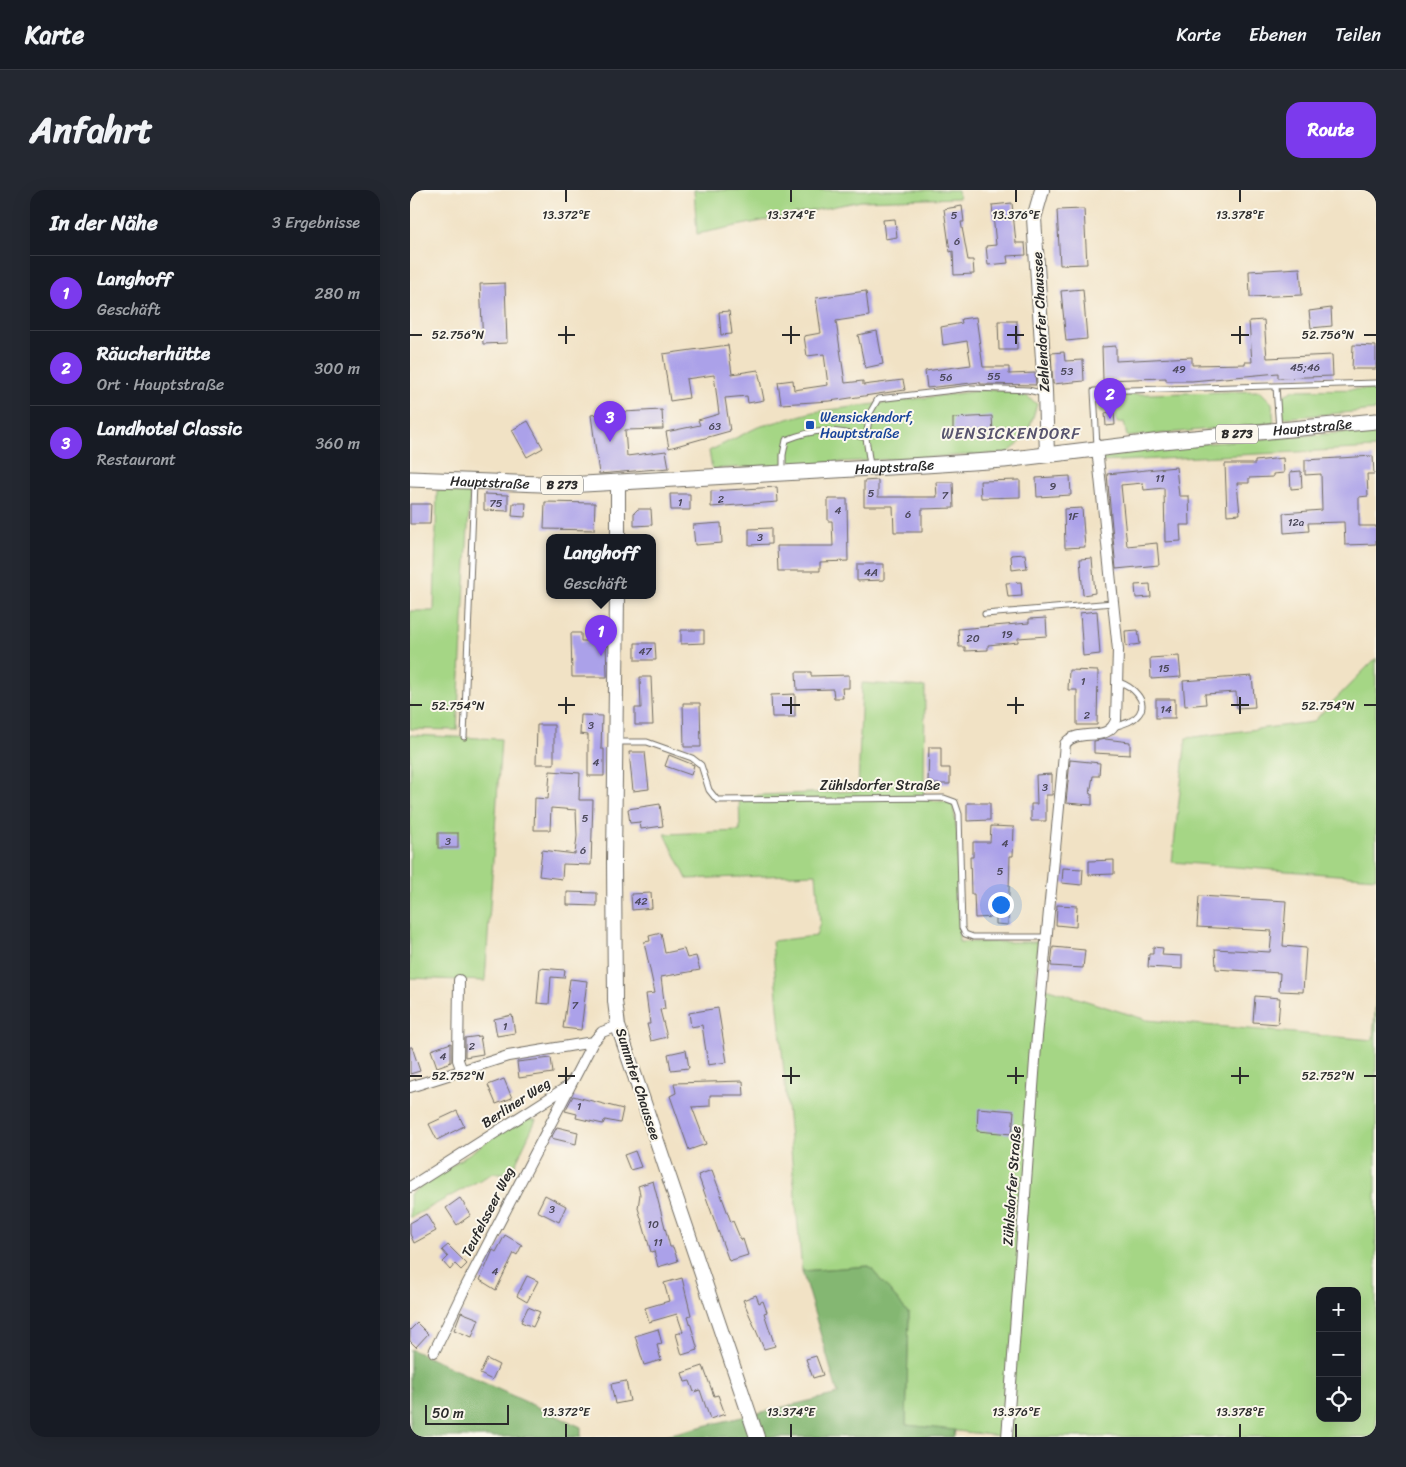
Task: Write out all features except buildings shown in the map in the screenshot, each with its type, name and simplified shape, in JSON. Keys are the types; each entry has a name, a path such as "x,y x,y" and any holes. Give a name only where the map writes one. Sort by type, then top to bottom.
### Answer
{"main road":[{"name":"Zehlendorfer Chaussee","path":"1042,190 1034,218 1047,455"},
{"name":"Hauptstraße","path":"410,479 566,485 999,461 1097,448 1376,421"},
{"path":"618,483 618,534"},
{"name":"Summter Chaussee","path":"617,599 614,871 615,1001 618,1026 757,1437"}],"street":[{"path":"1097,448 1114,603 1119,682 1114,727"},
{"name":"Zühlsdorfer Straße","path":"1007,1437 1036,1047 1065,744 1071,739 1106,733 1114,727"},
{"path":"459,980 458,1060 462,1070"},
{"name":"Berliner Weg","path":"410,1187 568,1086 593,1042 602,1032 618,1026"},
{"path":"410,1086 508,1056 593,1042"},
{"name":"Teufelsseer Weg","path":"434,1352 568,1086"}],"lane":[{"path":"1097,448 1094,391 1376,384"},
{"path":"1276,387 1279,430"},
{"path":"870,468 866,438 870,413 878,399 978,388 1045,392"},
{"path":"783,472 782,456 786,440 804,432 833,431 866,438"},
{"path":"464,737 474,482"},
{"path":"985,614 1114,603"},
{"path":"1114,727 1129,722 1138,716 1141,710 1136,691 1129,685 1119,682"},
{"name":"Zühlsdorfer Straße","path":"616,742 647,742 692,758 701,765 709,790 718,800 944,798 955,802 959,814 962,928 966,934 973,937 1047,938"}],"green space":[{"path":"694,190 958,190 959,198 861,201 697,234"},
{"path":"992,389 1024,394 1037,404 1030,426 1024,437 1020,443 1007,453 712,469 709,451 758,427 813,412"},
{"path":"1376,389 1376,410 1283,418 1282,402 1284,395 1294,390"},
{"path":"1260,391 1272,403 1274,423 1127,437 1124,422 1117,423 1115,411 1099,412 1099,401 1110,395"},
{"path":"1376,430 1376,448 1100,462 1101,457 1122,450"},
{"path":"437,490 470,491 457,730 410,729 410,611 434,611"},
{"path":"1376,658 1376,878 1172,862 1186,738 1313,722"},
{"path":"862,683 925,687 924,800 953,802 957,834 959,942 1038,942 1036,985 1147,1020 1373,1040 1376,996 1376,1437 1008,1437 906,1425 909,1314 869,1266 802,1271 772,941 816,936 820,922 816,874 687,879 665,834 740,831 739,796 858,791"},
{"path":"410,735 501,739 485,981 410,978"},
{"path":"520,1119 536,1120 511,1173 493,1173 410,1218 410,1194"},
{"path":"869,1266 909,1314 906,1425 955,1430 954,1437 658,1437 838,1394 802,1271"},
{"path":"410,1349 581,1427 581,1437 410,1437"}],"place":[{"name":"Räucherhütte","path":"1110,419"},
{"name":"Wensickendorf, Hauptstraße","path":"810,425"},
{"name":"Landhotel Classic","path":"610,442"},
{"name":"Langhoff","path":"601,656"}],"district":[{"name":"WENSICKENDORF","path":"1011,433"}]}
